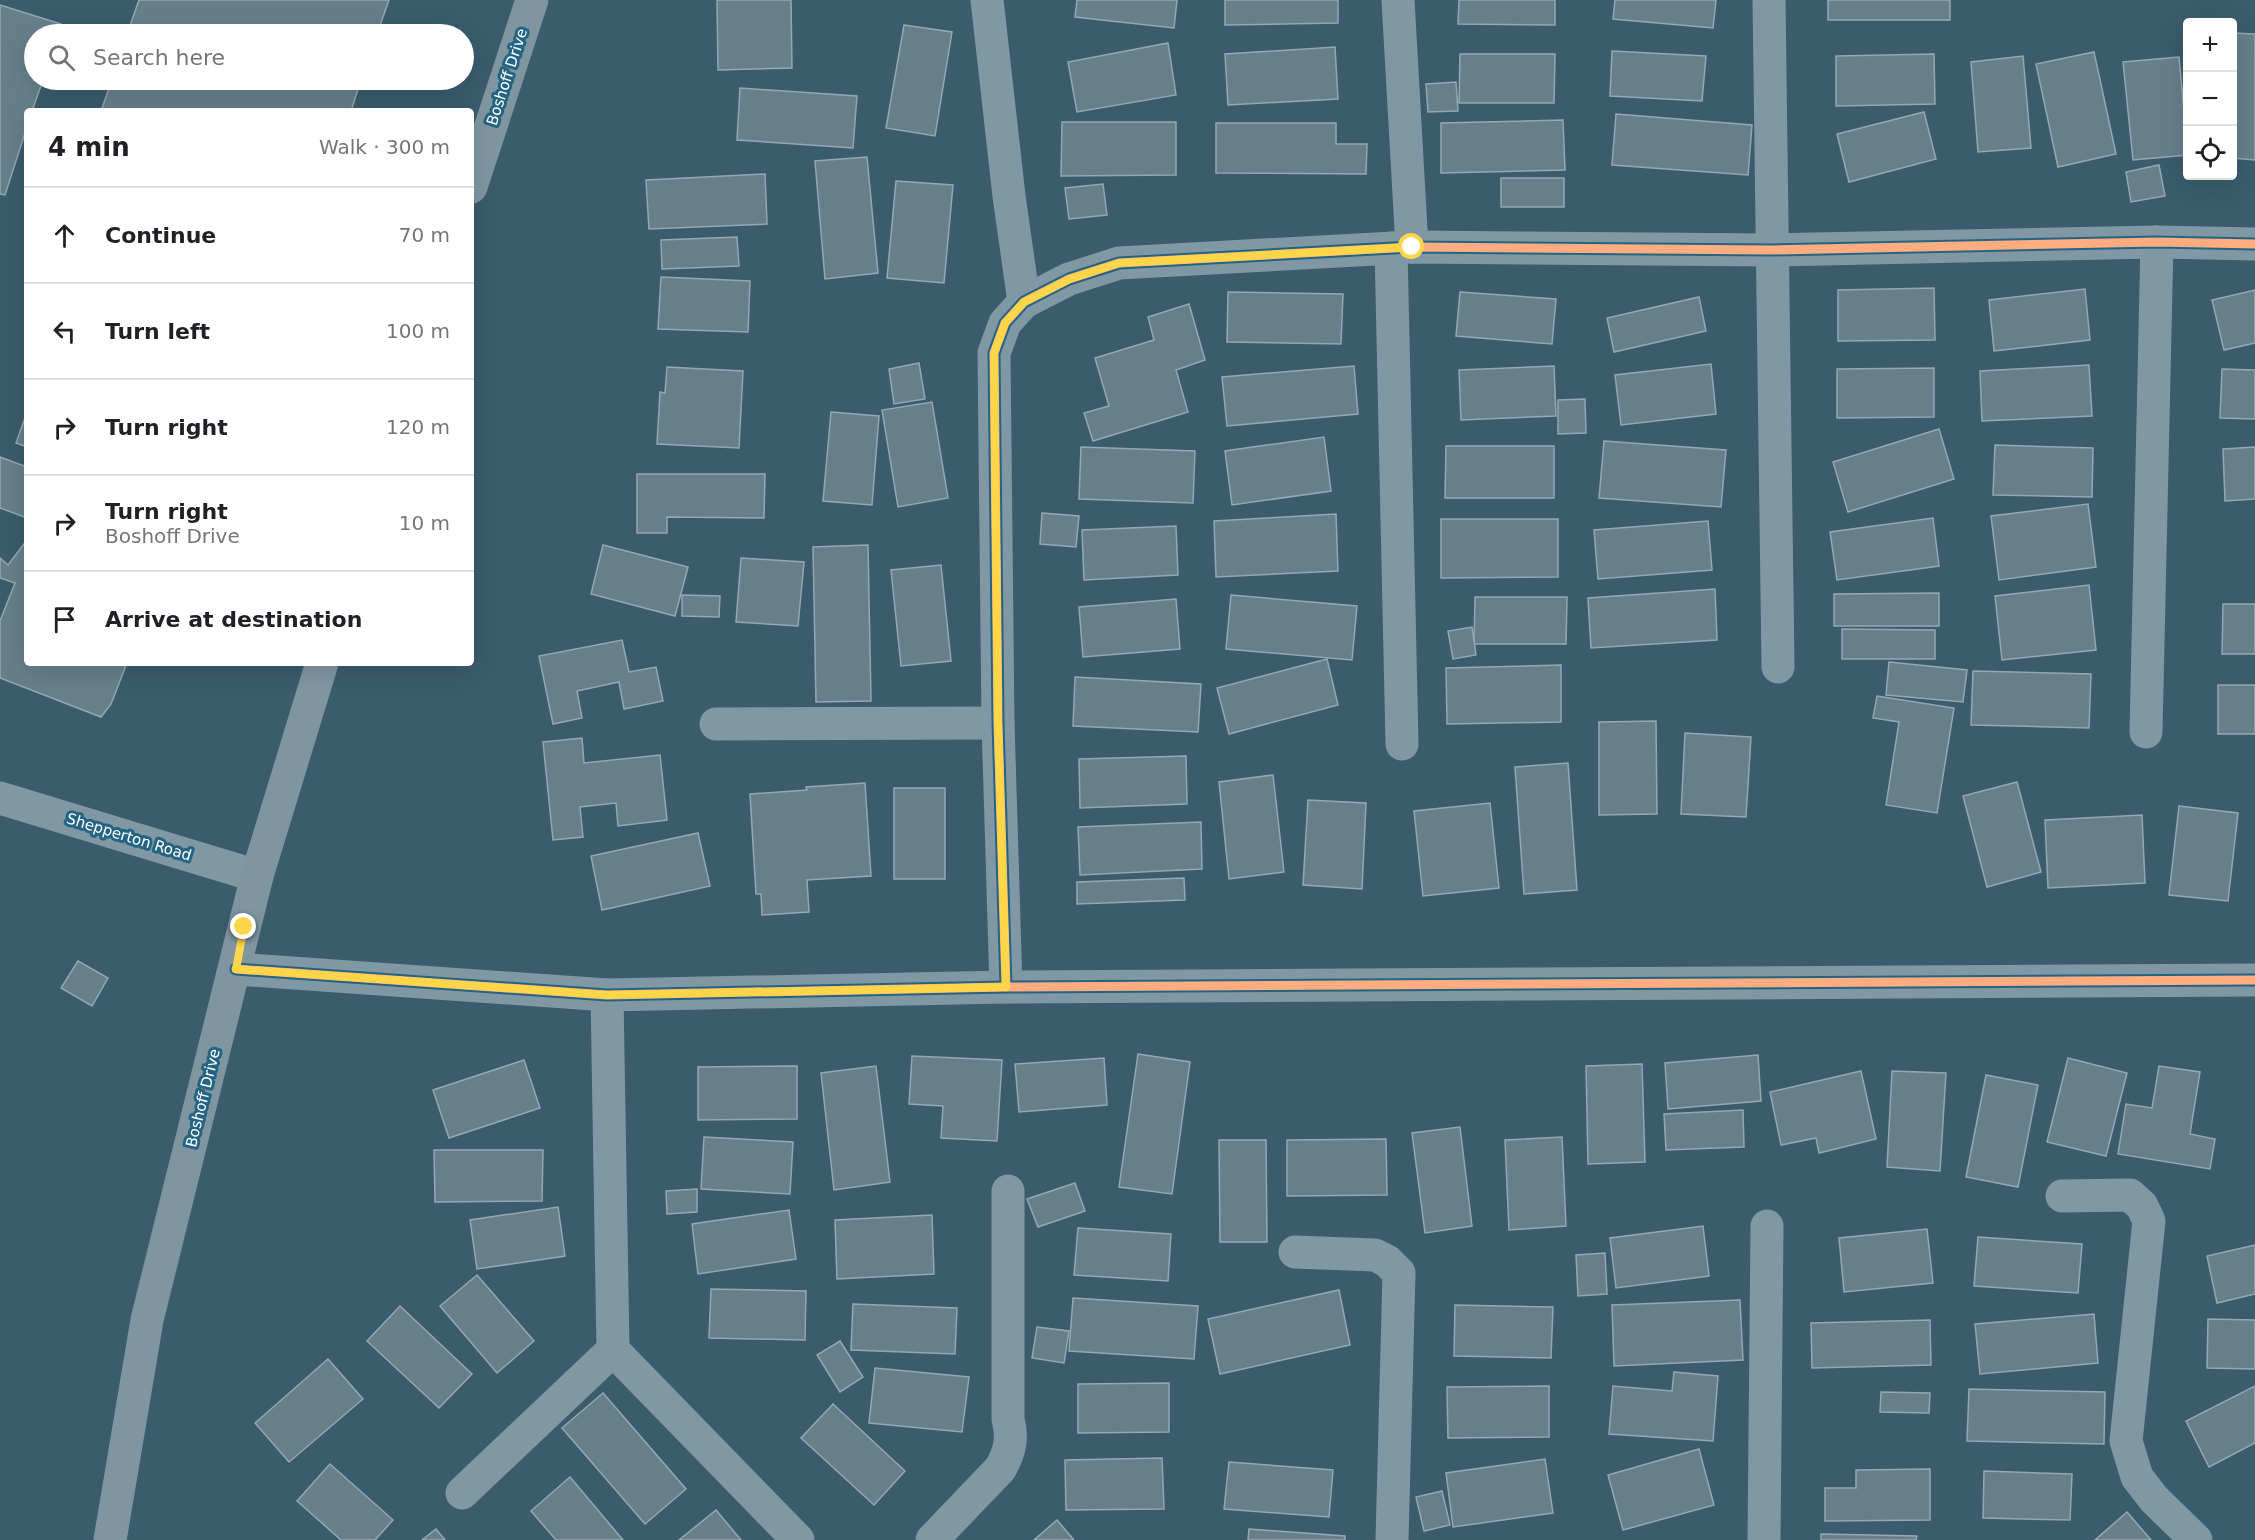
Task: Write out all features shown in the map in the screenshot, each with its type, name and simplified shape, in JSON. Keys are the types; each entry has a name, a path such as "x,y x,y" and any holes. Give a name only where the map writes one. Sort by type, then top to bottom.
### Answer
{"main road":[{"name":"Boshoff Drive","path":"474,178 532,0"},
{"name":"Boshoff Drive","path":"110,1540 147,1320 236,969 257,876 321,666"}],"street":[{"path":"987,0 1009,195 1024,302"},
{"path":"1398,0 1402,744"},
{"path":"1769,0 1778,667"},
{"path":"2146,732 2157,242"},
{"path":"1006,987 998,723 994,353 1005,323 1024,302 1070,279 1119,263 1401,247 1772,249 2157,242 2255,244"},
{"path":"716,724 998,723"},
{"name":"Shepperton Road","path":"0,798 257,876"},
{"path":"236,969 607,995 1006,987 2255,980"},
{"path":"607,995 613,1350 798,1540"},
{"path":"932,1540 1000,1469 1010,1446 1012,1434 1008,1419 1008,1191"},
{"path":"2062,1196 2130,1195 2142,1206 2149,1221 2126,1442 2137,1477 2154,1498 2196,1540"},
{"path":"1764,1540 1767,1226"},
{"path":"1295,1252 1375,1255 1388,1261 1399,1273 1392,1540"},
{"path":"462,1492 613,1350"}],"building":[{"path":"139,0 389,0 381,24 131,24"},
{"path":"717,0 791,0 792,68 718,70"},
{"path":"1077,0 1177,0 1174,28 1075,17"},
{"path":"1225,0 1338,0 1338,23 1225,25"},
{"path":"1459,0 1555,0 1555,25 1458,24"},
{"path":"1615,0 1716,0 1713,28 1613,19"},
{"path":"1828,0 1950,0 1950,20 1828,20"},
{"path":"0,5 61,24 24,24 24,90 39,90 33,108 24,108 24,136 5,195 0,194"},
{"path":"904,25 952,32 935,136 886,128"},
{"path":"2237,33 2255,34 2255,160 2237,158"},
{"path":"1168,43 1176,95 1077,112 1068,62"},
{"path":"1335,47 1338,99 1228,105 1225,54"},
{"path":"1612,51 1706,56 1702,101 1610,96"},
{"path":"2094,52 2116,154 2058,167 2036,64"},
{"path":"1460,54 1555,54 1554,103 1459,103"},
{"path":"1934,54 1935,104 1836,106 1836,56"},
{"path":"2023,56 2031,148 1978,152 1971,62"},
{"path":"2179,57 2183,101 2183,155 2133,160 2123,62"},
{"path":"1456,82 1458,111 1428,112 1426,84"},
{"path":"740,88 857,96 853,148 737,140"},
{"path":"108,90 358,90 352,108 102,108"},
{"path":"1924,112 1936,159 1849,182 1837,134"},
{"path":"1616,114 1752,125 1748,175 1612,165"},
{"path":"1563,120 1565,170 1441,173 1441,123"},
{"path":"1062,122 1176,122 1176,175 1061,176"},
{"path":"1216,123 1336,123 1336,144 1367,144 1366,174 1216,173"},
{"path":"867,157 878,273 825,279 815,161"},
{"path":"2159,165 2165,196 2131,202 2126,172"},
{"path":"765,174 767,224 649,229 646,180"},
{"path":"1501,178 1564,178 1564,207 1501,207"},
{"path":"896,181 953,185 944,283 887,278"},
{"path":"1103,184 1107,215 1069,219 1065,188"},
{"path":"737,237 739,266 662,269 661,240"},
{"path":"661,277 750,281 748,332 658,329"},
{"path":"1934,288 1935,340 1838,341 1838,290"},
{"path":"2085,289 2090,340 1994,351 1989,300"},
{"path":"2255,290 2255,343 2224,350 2212,300"},
{"path":"1228,292 1343,294 1341,344 1227,342"},
{"path":"1460,292 1556,299 1552,344 1456,336"},
{"path":"1699,297 1706,331 1614,352 1607,318"},
{"path":"1189,304 1205,360 1176,370 1188,412 1093,441 1084,413 1109,406 1095,358 1154,340 1148,317"},
{"path":"919,363 925,399 894,404 889,369"},
{"path":"1711,364 1716,414 1621,425 1615,375"},
{"path":"2089,365 2092,416 1982,421 1980,371"},
{"path":"1354,366 1358,414 1227,426 1222,377"},
{"path":"1554,366 1556,416 1461,420 1459,370"},
{"path":"667,367 743,371 739,448 657,444 660,392 665,393"},
{"path":"1934,368 1934,417 1837,418 1837,369"},
{"path":"2222,369 2255,370 2255,419 2220,418"},
{"path":"1585,399 1586,433 1558,434 1558,400"},
{"path":"932,402 948,498 898,507 882,410"},
{"path":"831,412 879,416 872,505 823,501"},
{"path":"24,420 24,446 16,443"},
{"path":"1939,429 1954,479 1848,512 1833,462"},
{"path":"1324,437 1331,491 1232,505 1225,451"},
{"path":"1604,441 1726,450 1721,507 1599,498"},
{"path":"1995,445 2093,448 2092,497 1993,495"},
{"path":"1446,446 1554,446 1554,498 1445,498"},
{"path":"1081,447 1195,451 1193,503 1079,499"},
{"path":"2255,447 2255,499 2225,501 2223,449"},
{"path":"0,457 24,466 24,517 0,508"},
{"path":"637,474 765,474 764,518 667,517 667,533 637,533"},
{"path":"2088,504 2096,567 1999,580 1991,516"},
{"path":"1042,513 1079,516 1076,547 1040,544"},
{"path":"1336,514 1338,571 1216,577 1214,521"},
{"path":"1933,518 1939,566 1837,580 1830,532"},
{"path":"1441,519 1558,519 1558,577 1441,578"},
{"path":"1708,521 1712,570 1598,579 1594,530"},
{"path":"1176,526 1178,575 1084,580 1082,530"},
{"path":"24,544 24,666 126,666 111,704 101,717 0,678 0,621 15,583 0,578 0,558 8,565"},
{"path":"603,545 688,567 675,616 591,594"},
{"path":"868,545 871,701 816,702 813,547"},
{"path":"741,558 804,562 798,626 736,622"},
{"path":"941,565 951,661 901,666 891,570"},
{"path":"2089,585 2096,650 2002,660 1995,596"},
{"path":"1715,589 1717,640 1591,648 1588,598"},
{"path":"1939,593 1939,626 1834,626 1834,594"},
{"path":"682,595 720,596 719,617 682,616"},
{"path":"1231,595 1357,606 1352,660 1226,649"},
{"path":"1475,597 1567,597 1566,644 1474,644"},
{"path":"1176,599 1180,649 1083,657 1079,607"},
{"path":"2223,604 2255,604 2255,654 2222,654"},
{"path":"1472,627 1476,655 1453,659 1448,631"},
{"path":"1842,629 1935,630 1935,659 1842,659"},
{"path":"622,640 629,672 656,667 663,701 624,709 619,682 577,691 582,718 553,724 539,656"},
{"path":"1327,659 1338,705 1229,734 1217,688"},
{"path":"1889,662 1967,670 1963,702 1886,695"},
{"path":"1561,665 1561,722 1447,724 1446,668"},
{"path":"1973,671 2091,674 2089,728 1971,725"},
{"path":"1075,677 1201,684 1198,732 1073,726"},
{"path":"2218,685 2255,685 2255,734 2218,734"},
{"path":"1877,696 1954,708 1937,813 1886,805 1899,722 1873,718"},
{"path":"1656,721 1657,814 1599,815 1599,722"},
{"path":"1685,733 1751,737 1746,817 1681,814"},
{"path":"582,738 584,763 660,755 667,820 618,826 616,803 580,807 583,837 553,840 543,742"},
{"path":"1186,756 1187,804 1080,808 1079,759"},
{"path":"1568,763 1577,890 1524,894 1515,767"},
{"path":"1273,775 1284,872 1229,879 1219,782"},
{"path":"2017,782 2041,872 1987,887 1963,796"},
{"path":"865,783 871,876 807,880 809,912 762,915 761,894 756,894 750,794"},
{"path":"894,788 945,788 945,879 894,879"},
{"path":"1308,800 1366,803 1362,889 1303,885"},
{"path":"1490,803 1499,888 1423,896 1414,811"},
{"path":"2179,806 2238,813 2228,901 2169,895"},
{"path":"2142,815 2145,883 2048,888 2045,820"},
{"path":"1201,822 1202,869 1080,875 1078,827"},
{"path":"698,833 710,886 602,910 591,856"},
{"path":"1184,878 1185,900 1077,904 1077,882"},
{"path":"78,961 108,978 92,1006 61,988"},
{"path":"1138,1054 1190,1062 1172,1194 1119,1187"},
{"path":"1758,1055 1761,1101 1668,1109 1665,1063"},
{"path":"912,1056 1002,1060 997,1141 941,1138 943,1106 909,1104"},
{"path":"1104,1058 1107,1105 1019,1112 1015,1064"},
{"path":"2068,1058 2127,1073 2106,1156 2047,1142"},
{"path":"524,1060 540,1108 449,1138 433,1090"},
{"path":"1642,1064 1645,1162 1588,1164 1586,1066"},
{"path":"797,1066 797,1119 698,1120 698,1067"},
{"path":"876,1066 890,1182 834,1190 821,1073"},
{"path":"2159,1066 2200,1072 2190,1134 2215,1139 2210,1169 2118,1154 2126,1104 2152,1108"},
{"path":"1861,1071 1876,1139 1819,1153 1816,1138 1781,1145 1770,1092"},
{"path":"1892,1071 1946,1073 1940,1171 1887,1167"},
{"path":"1986,1075 2038,1085 2018,1187 1966,1177"},
{"path":"1743,1110 1744,1147 1666,1150 1664,1114"},
{"path":"1460,1127 1472,1226 1425,1233 1412,1133"},
{"path":"704,1137 793,1142 790,1194 701,1189"},
{"path":"1562,1137 1566,1226 1509,1230 1505,1140"},
{"path":"1386,1139 1387,1195 1287,1196 1287,1140"},
{"path":"1219,1140 1266,1140 1267,1242 1220,1242"},
{"path":"434,1150 543,1150 542,1201 435,1202"},
{"path":"1075,1183 1085,1211 1038,1227 1027,1199"},
{"path":"697,1189 697,1212 667,1214 666,1191"},
{"path":"558,1207 565,1256 477,1269 470,1220"},
{"path":"789,1210 796,1259 698,1274 692,1224"},
{"path":"932,1215 934,1274 837,1279 835,1220"},
{"path":"1703,1226 1709,1276 1616,1288 1610,1238"},
{"path":"1078,1228 1171,1234 1168,1281 1074,1275"},
{"path":"1927,1229 1933,1283 1844,1292 1839,1238"},
{"path":"1978,1237 2082,1244 2078,1293 1974,1286"},
{"path":"2255,1245 2255,1294 2217,1303 2207,1256"},
{"path":"1605,1253 1607,1294 1578,1296 1576,1255"},
{"path":"477,1275 534,1341 497,1373 440,1306"},
{"path":"711,1289 806,1291 805,1340 709,1338"},
{"path":"1339,1290 1350,1345 1220,1374 1208,1319"},
{"path":"1073,1298 1198,1306 1194,1359 1069,1351"},
{"path":"1740,1300 1743,1360 1614,1366 1612,1305"},
{"path":"853,1304 957,1308 955,1354 851,1350"},
{"path":"1455,1305 1553,1307 1551,1358 1454,1356"},
{"path":"400,1306 472,1374 439,1408 367,1341"},
{"path":"2094,1314 2098,1363 1980,1374 1975,1324"},
{"path":"2208,1319 2255,1320 2255,1369 2207,1368"},
{"path":"1930,1320 1931,1365 1812,1368 1811,1323"},
{"path":"1037,1327 1069,1331 1064,1363 1032,1358"},
{"path":"840,1341 863,1377 840,1392 817,1355"},
{"path":"328,1359 363,1399 289,1462 255,1423"},
{"path":"875,1368 969,1377 962,1432 869,1423"},
{"path":"1674,1372 1718,1376 1713,1441 1609,1434 1613,1386 1672,1391"},
{"path":"1169,1383 1169,1432 1078,1433 1078,1384"},
{"path":"1549,1386 1549,1437 1448,1438 1447,1387"},
{"path":"2255,1386 2255,1443 2209,1467 2186,1421"},
{"path":"1969,1389 2105,1392 2104,1444 1967,1441"},
{"path":"1881,1392 1930,1393 1929,1413 1880,1412"},
{"path":"603,1393 686,1489 645,1524 562,1428"},
{"path":"833,1404 905,1471 874,1505 801,1438"},
{"path":"1699,1449 1714,1505 1623,1530 1608,1475"},
{"path":"1162,1458 1164,1509 1066,1510 1065,1460"},
{"path":"1545,1459 1553,1513 1453,1527 1446,1473"},
{"path":"1229,1462 1333,1470 1329,1517 1224,1509"},
{"path":"330,1464 393,1520 375,1540 341,1540 297,1501"},
{"path":"1930,1469 1930,1520 1825,1521 1825,1488 1856,1488 1856,1470"},
{"path":"1984,1471 2072,1474 2070,1520 1983,1518"},
{"path":"570,1477 623,1540 556,1540 531,1511"},
{"path":"1442,1491 1450,1525 1424,1531 1416,1497"},
{"path":"716,1510 741,1540 679,1540"},
{"path":"2127,1512 2151,1540 2095,1540"},
{"path":"1057,1520 1074,1540 1034,1540"},
{"path":"436,1529 445,1540 422,1540"},
{"path":"1249,1529 1345,1536 1345,1540 1248,1540"},
{"path":"1821,1534 1917,1536 1916,1540 1821,1540"}],"cycle path":[{"path":"1006,987 998,723 994,353 1005,323 1024,302 1069,279 1119,263 1412,247 1772,250 2157,242 2255,244"},
{"path":"236,969 607,995 1006,987 2255,980"}],"route":[{"path":"244,927 236,969 607,995 1006,987 998,723 994,353 1005,323 1024,302 1070,279 1119,263 1412,247"}]}
